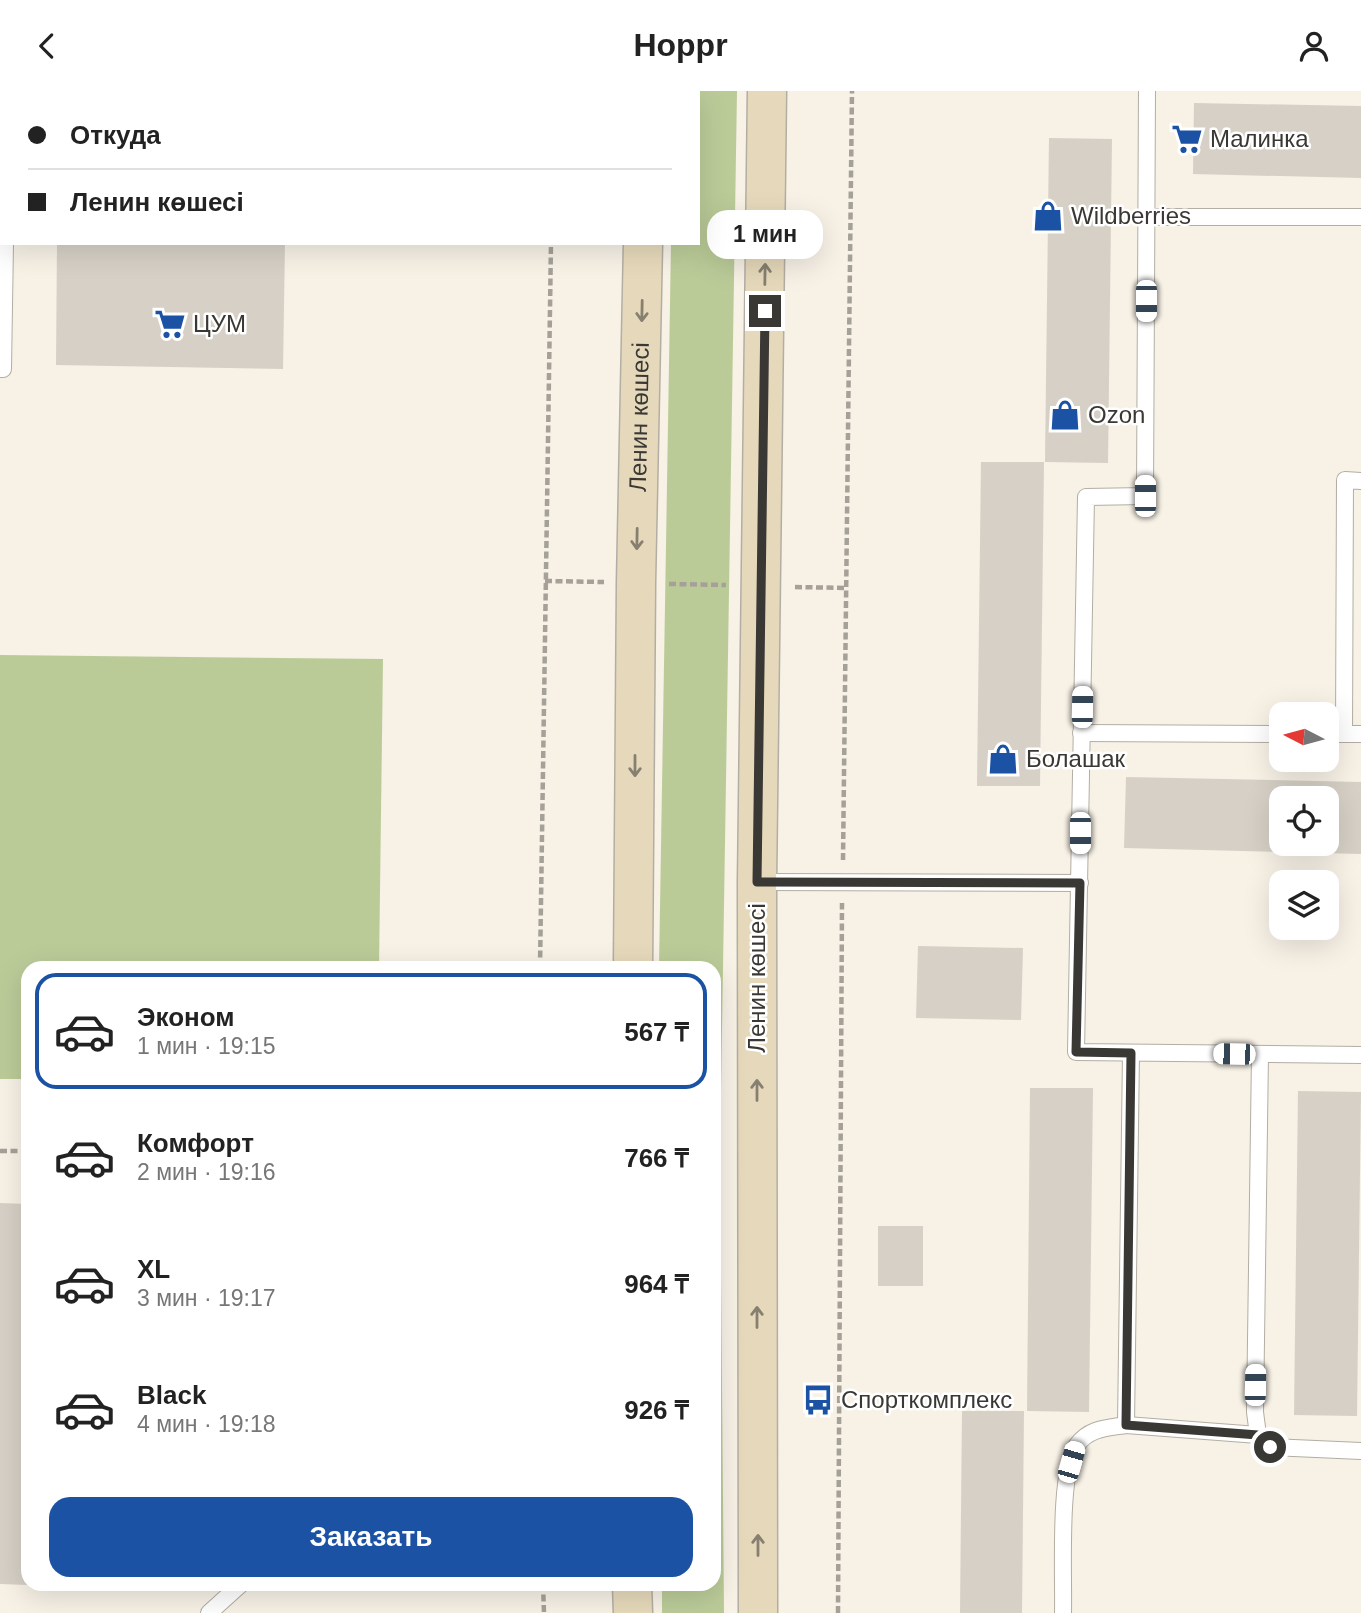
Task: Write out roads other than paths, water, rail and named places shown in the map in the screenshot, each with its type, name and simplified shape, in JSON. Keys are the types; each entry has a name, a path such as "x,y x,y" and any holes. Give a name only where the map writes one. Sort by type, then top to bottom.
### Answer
{"main road":[{"name":"Ленин көшесі","path":"758,1613 757,882 767,91"},
{"name":"Ленин көшесі","path":"633,961 636,583 643,245"},
{"path":"632,1591 632,1613"}],"lane":[{"path":"1147,91 1145,496 1086,497 1076,1052 1361,1055"},
{"path":"1146,217 1361,217"},
{"path":"0,369 3,369 5,245"},
{"path":"1344,734 1345,480 1361,481"},
{"path":"1081,733 1269,734"},
{"path":"1339,734 1361,734"},
{"path":"757,882 1080,883"},
{"path":"1126,1425 1131,1053"},
{"path":"1260,1054 1255,1412 1258,1435 1270,1447 1361,1451"},
{"path":"1063,1613 1066,1479 1076,1445 1093,1430 1126,1425 1258,1435"},
{"path":"209,1613 233,1591"}],"place":[{"name":"Малинка","path":"1187,139"},
{"name":"Wildberries","path":"1048,216"},
{"name":"ЦУМ","path":"170,324"},
{"name":"Ozon","path":"1065,415"},
{"name":"Болашак","path":"1003,759"},
{"name":"Спорткомплекс","path":"818,1400"}]}
